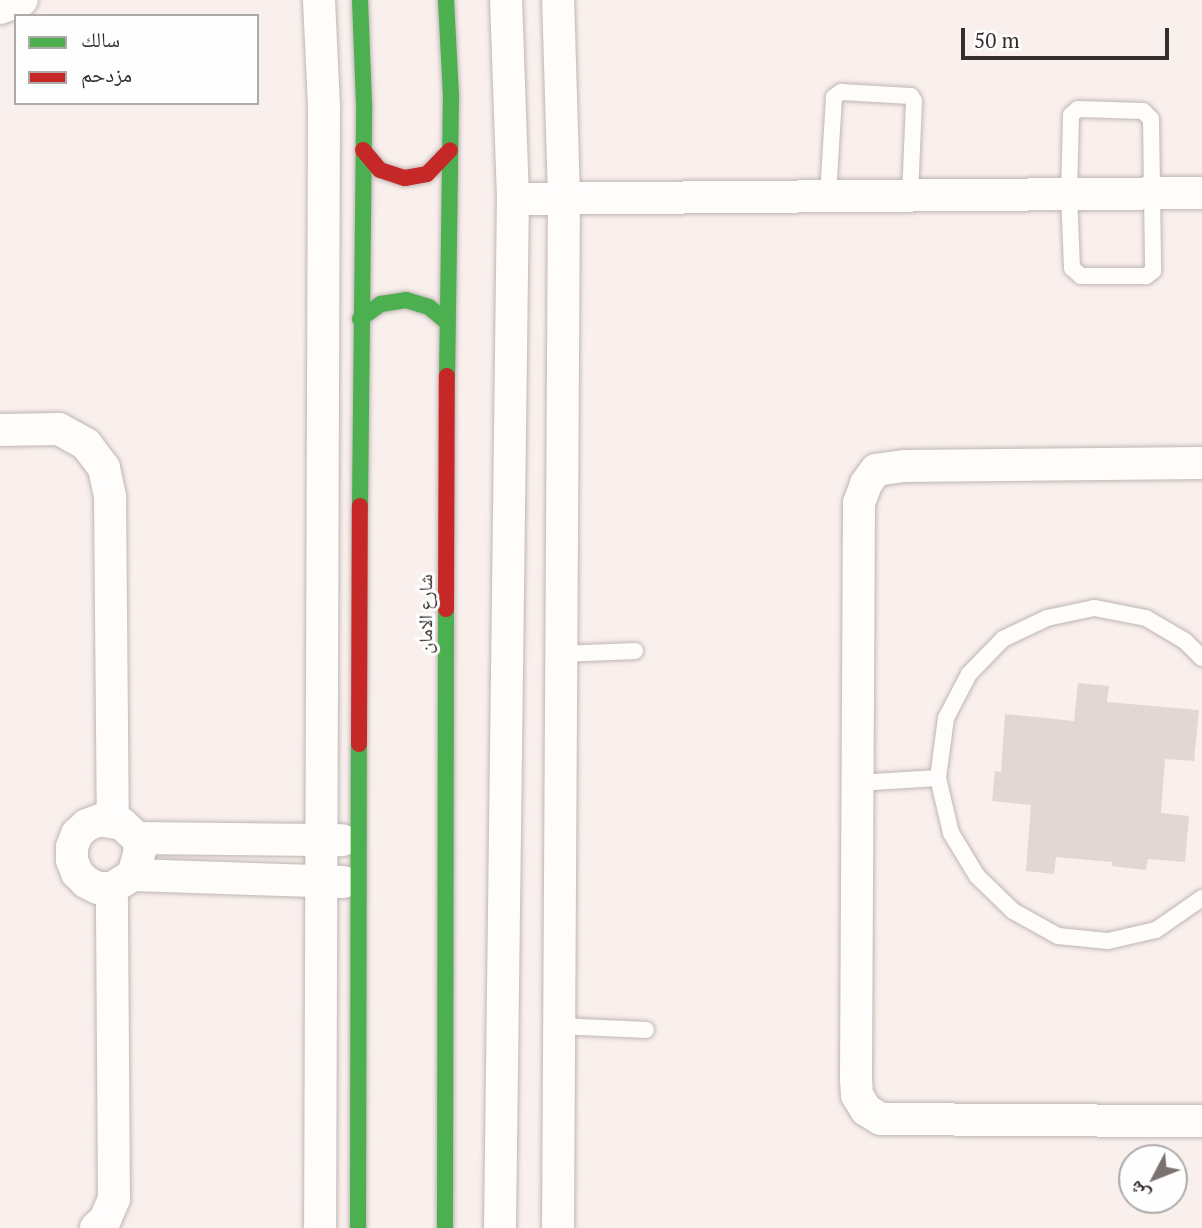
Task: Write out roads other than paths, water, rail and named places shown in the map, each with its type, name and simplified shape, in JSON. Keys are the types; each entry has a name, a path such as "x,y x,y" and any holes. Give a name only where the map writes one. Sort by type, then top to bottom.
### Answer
{"street":[{"path":"0,8 22,0"},
{"path":"319,0 324,108 320,1228"},
{"path":"358,1228 360,319 363,150 360,0"},
{"name":"شارع الامان","path":"445,1228 447,322 451,94 446,0"},
{"path":"500,1228 513,199 506,0"},
{"path":"558,0 564,198 558,1228"},
{"path":"363,150 380,170 405,178 416,177 436,168 450,150"},
{"path":"513,199 1202,193"},
{"path":"360,319 381,304 406,300 429,307 447,322"},
{"path":"0,430 59,429 86,444 104,468 110,498 125,829 140,850 123,881 114,1199 105,1220 96,1228"},
{"path":"1202,463 904,466 876,470 866,484 859,503 856,1078 857,1095 866,1110 881,1119 1202,1121"},
{"path":"359,883 123,881 98,888 86,883 77,873 72,860 72,847 78,834 87,825 100,820 125,829 360,840"}],"lane":[{"path":"828,195 834,97 841,92 906,93 911,96 914,101 910,195"},
{"path":"1078,110 1149,114 1153,271 1146,276 1075,274 1072,268 1069,194 1071,115 1078,110"},
{"path":"1202,658 1185,641 1146,618 1094,608 1047,618 1003,639 969,674 946,718 938,778 951,833 977,876 1013,911 1058,936 1108,941 1156,930 1202,898"},
{"path":"561,654 635,651"},
{"path":"857,783 938,778"},
{"path":"559,1027 646,1030"}]}
